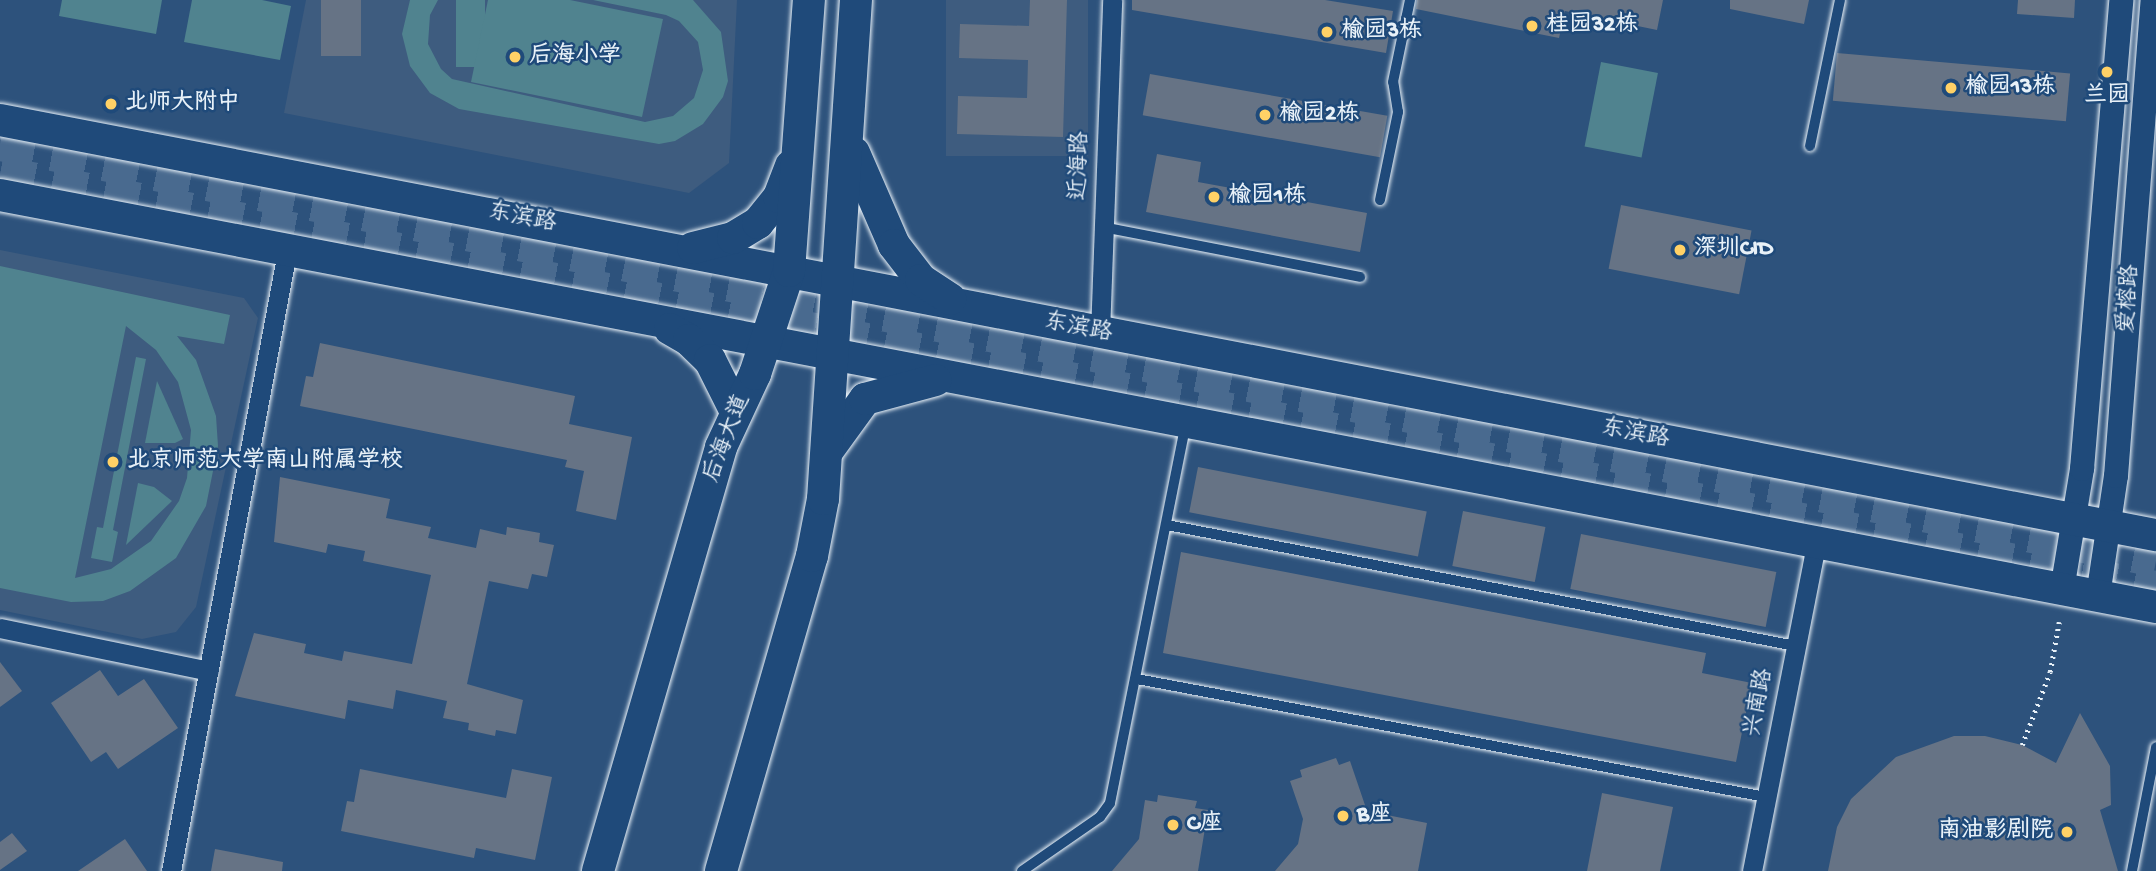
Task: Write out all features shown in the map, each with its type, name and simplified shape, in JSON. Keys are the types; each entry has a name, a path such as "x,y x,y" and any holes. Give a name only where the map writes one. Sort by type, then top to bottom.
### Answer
{"main road":[{"name":"后海大道","path":"598,871 735,410 755,374 789,271 809,0"},
{"path":"721,871 812,556 827,452 856,0"},
{"name":"东滨路","path":"0,120 688,250 963,307 2156,535"},
{"path":"849,140 894,245 921,280 963,307"},
{"path":"688,250 733,238 758,223 779,197 798,148"},
{"path":"0,195 764,344 2156,607"},
{"path":"658,323 689,340 710,360 735,410"},
{"path":"827,452 864,399 948,377"}],"street":[{"name":"近海路","path":"1100,333 1112,0"},
{"name":"爱榕路","path":"2062,590 2076,519 2120,0"},
{"name":"爱榕路","path":"2098,596 2111,526 2153,0"},
{"path":"171,871 288,252"},
{"name":"兴南路","path":"1752,871 1816,544"},
{"path":"0,628 209,671"}],"lane":[{"path":"1380,200 1398,112 1393,82 1410,0"},
{"path":"1810,146 1840,0"},
{"path":"1103,227 1360,277"},
{"path":"1022,871 1100,817 1110,803 1138,679 1186,422"},
{"path":"1167,525 1796,646"},
{"path":"1138,679 1766,797"},
{"path":"2132,871 2156,747"}],"path":[{"path":"2022,745 2050,672 2059,622"}],"shaded area":[{"name":"后海小学","path":"306,0 737,0 729,163 689,193 284,113"},
{"path":"946,0 1088,0 1088,156 946,156"},
{"name":"北京师范大学南山附属学校","path":"0,250 244,298 258,318 196,607 176,632 142,639 0,610"}],"green space":[{"path":"62,0 162,0 156,34 59,16"},
{"path":"192,0 262,0 291,6 280,60 184,42"},
{"path":"410,0 438,0 430,15 428,44 441,69 452,79 645,122 673,116 694,98 703,70 698,42 679,21 666,15 593,0 693,0 721,32 728,81 723,97 703,124 675,141 659,144 459,109 430,93 410,66 402,34"},
{"path":"456,0 485,0 485,67 456,67"},
{"path":"488,0 570,0 663,19 642,117 471,82"},
{"path":"1601,62 1658,73 1642,157 1585,146"},
{"path":"0,266 230,315 224,344 177,336 196,360 216,416 218,446 206,506 176,558 130,591 103,601 71,602 0,588","holes":["126,326 156,350 178,382 191,430 187,478 179,501 151,541 111,569 75,578"]},
{"path":"136,357 146,359 113,530 118,532 112,562 91,558 97,527 103,528"},
{"path":"157,381 183,439 175,443 145,443"},
{"path":"138,483 154,487 172,501 126,545"}],"building":[{"path":"321,0 361,0 361,56 321,56"},
{"path":"1030,0 1067,0 1063,137 957,134 958,96 1027,98 1028,60 959,58 960,24 1029,26"},
{"name":"榆园3栋","path":"1132,0 1325,0 1393,11 1386,53 1132,10"},
{"path":"1417,0 1663,0 1657,30 1565,11 1559,38 1416,9"},
{"path":"1730,0 1809,0 1804,24 1730,9"},
{"path":"2018,0 2075,0 2074,18 2017,14"},
{"name":"榆园13栋","path":"1837,53 2070,73 2066,121 1833,101"},
{"name":"榆园2栋","path":"1150,74 1387,116 1380,157 1143,115"},
{"name":"榆园1栋","path":"1157,154 1201,162 1198,182 1367,213 1360,252 1146,212"},
{"name":"深圳CID","path":"1621,205 1752,230 1739,294 1609,269"},
{"path":"320,343 575,396 569,424 632,437 616,520 576,511 584,471 565,467 567,460 300,406 306,376 313,377"},
{"path":"1198,467 1427,511 1418,557 1189,512"},
{"path":"280,477 390,499 386,518 431,527 428,538 476,548 480,529 506,535 507,527 540,533 539,542 554,545 547,577 532,574 528,589 489,581 467,684 523,700 516,734 496,730 495,736 468,730 469,723 443,718 447,701 396,690 393,709 348,700 345,719 235,696 254,633 306,644 304,653 342,661 344,651 412,664 431,575 363,561 365,551 328,544 326,553 274,542"},
{"path":"1463,511 1545,527 1535,582 1452,566"},
{"path":"1581,534 1776,572 1766,627 1570,589"},
{"path":"1181,552 1706,653 1702,673 1752,683 1736,762 1163,653"},
{"path":"0,662 22,691 0,707"},
{"path":"100,670 118,696 144,679 178,728 118,769 106,752 91,762 51,703"},
{"path":"2080,713 2110,766 2111,805 2100,810 2118,871 1828,871 1837,827 1851,799 1896,757 1954,736 1985,736 2022,745 2056,763"},
{"name":"B座","path":"1336,758 1339,765 1350,761 1367,811 1427,823 1418,871 1275,871 1298,844 1303,819 1290,781 1302,777 1300,770"},
{"path":"360,769 506,798 512,769 552,777 535,860 476,848 474,858 341,831 347,801 354,802"},
{"path":"1602,793 1673,807 1660,871 1587,871"},
{"name":"C座","path":"1158,795 1197,801 1195,808 1208,810 1198,871 1112,871 1139,839 1145,800 1157,802"},
{"path":"12,833 27,851 0,870 0,842"},
{"path":"125,839 147,871 78,871"},
{"path":"215,849 283,862 282,871 211,871"}],"tunnel":[{"path":"0,143 2156,559"},
{"path":"0,173 2156,588"}],"place":[{"name":"桂园32栋","path":"1532,26"},
{"name":"榆园3栋","path":"1327,32"},
{"name":"后海小学","path":"515,57"},
{"name":"兰园","path":"2107,72"},
{"name":"榆园13栋","path":"1951,88"},
{"name":"北师大附中","path":"111,104"},
{"name":"榆园2栋","path":"1265,115"},
{"name":"榆园1栋","path":"1214,197"},
{"name":"深圳CID","path":"1680,250"},
{"name":"北京师范大学南山附属学校","path":"113,462"},
{"name":"B座","path":"1343,816"},
{"name":"C座","path":"1173,825"},
{"name":"南油影剧院","path":"2067,832"}]}
